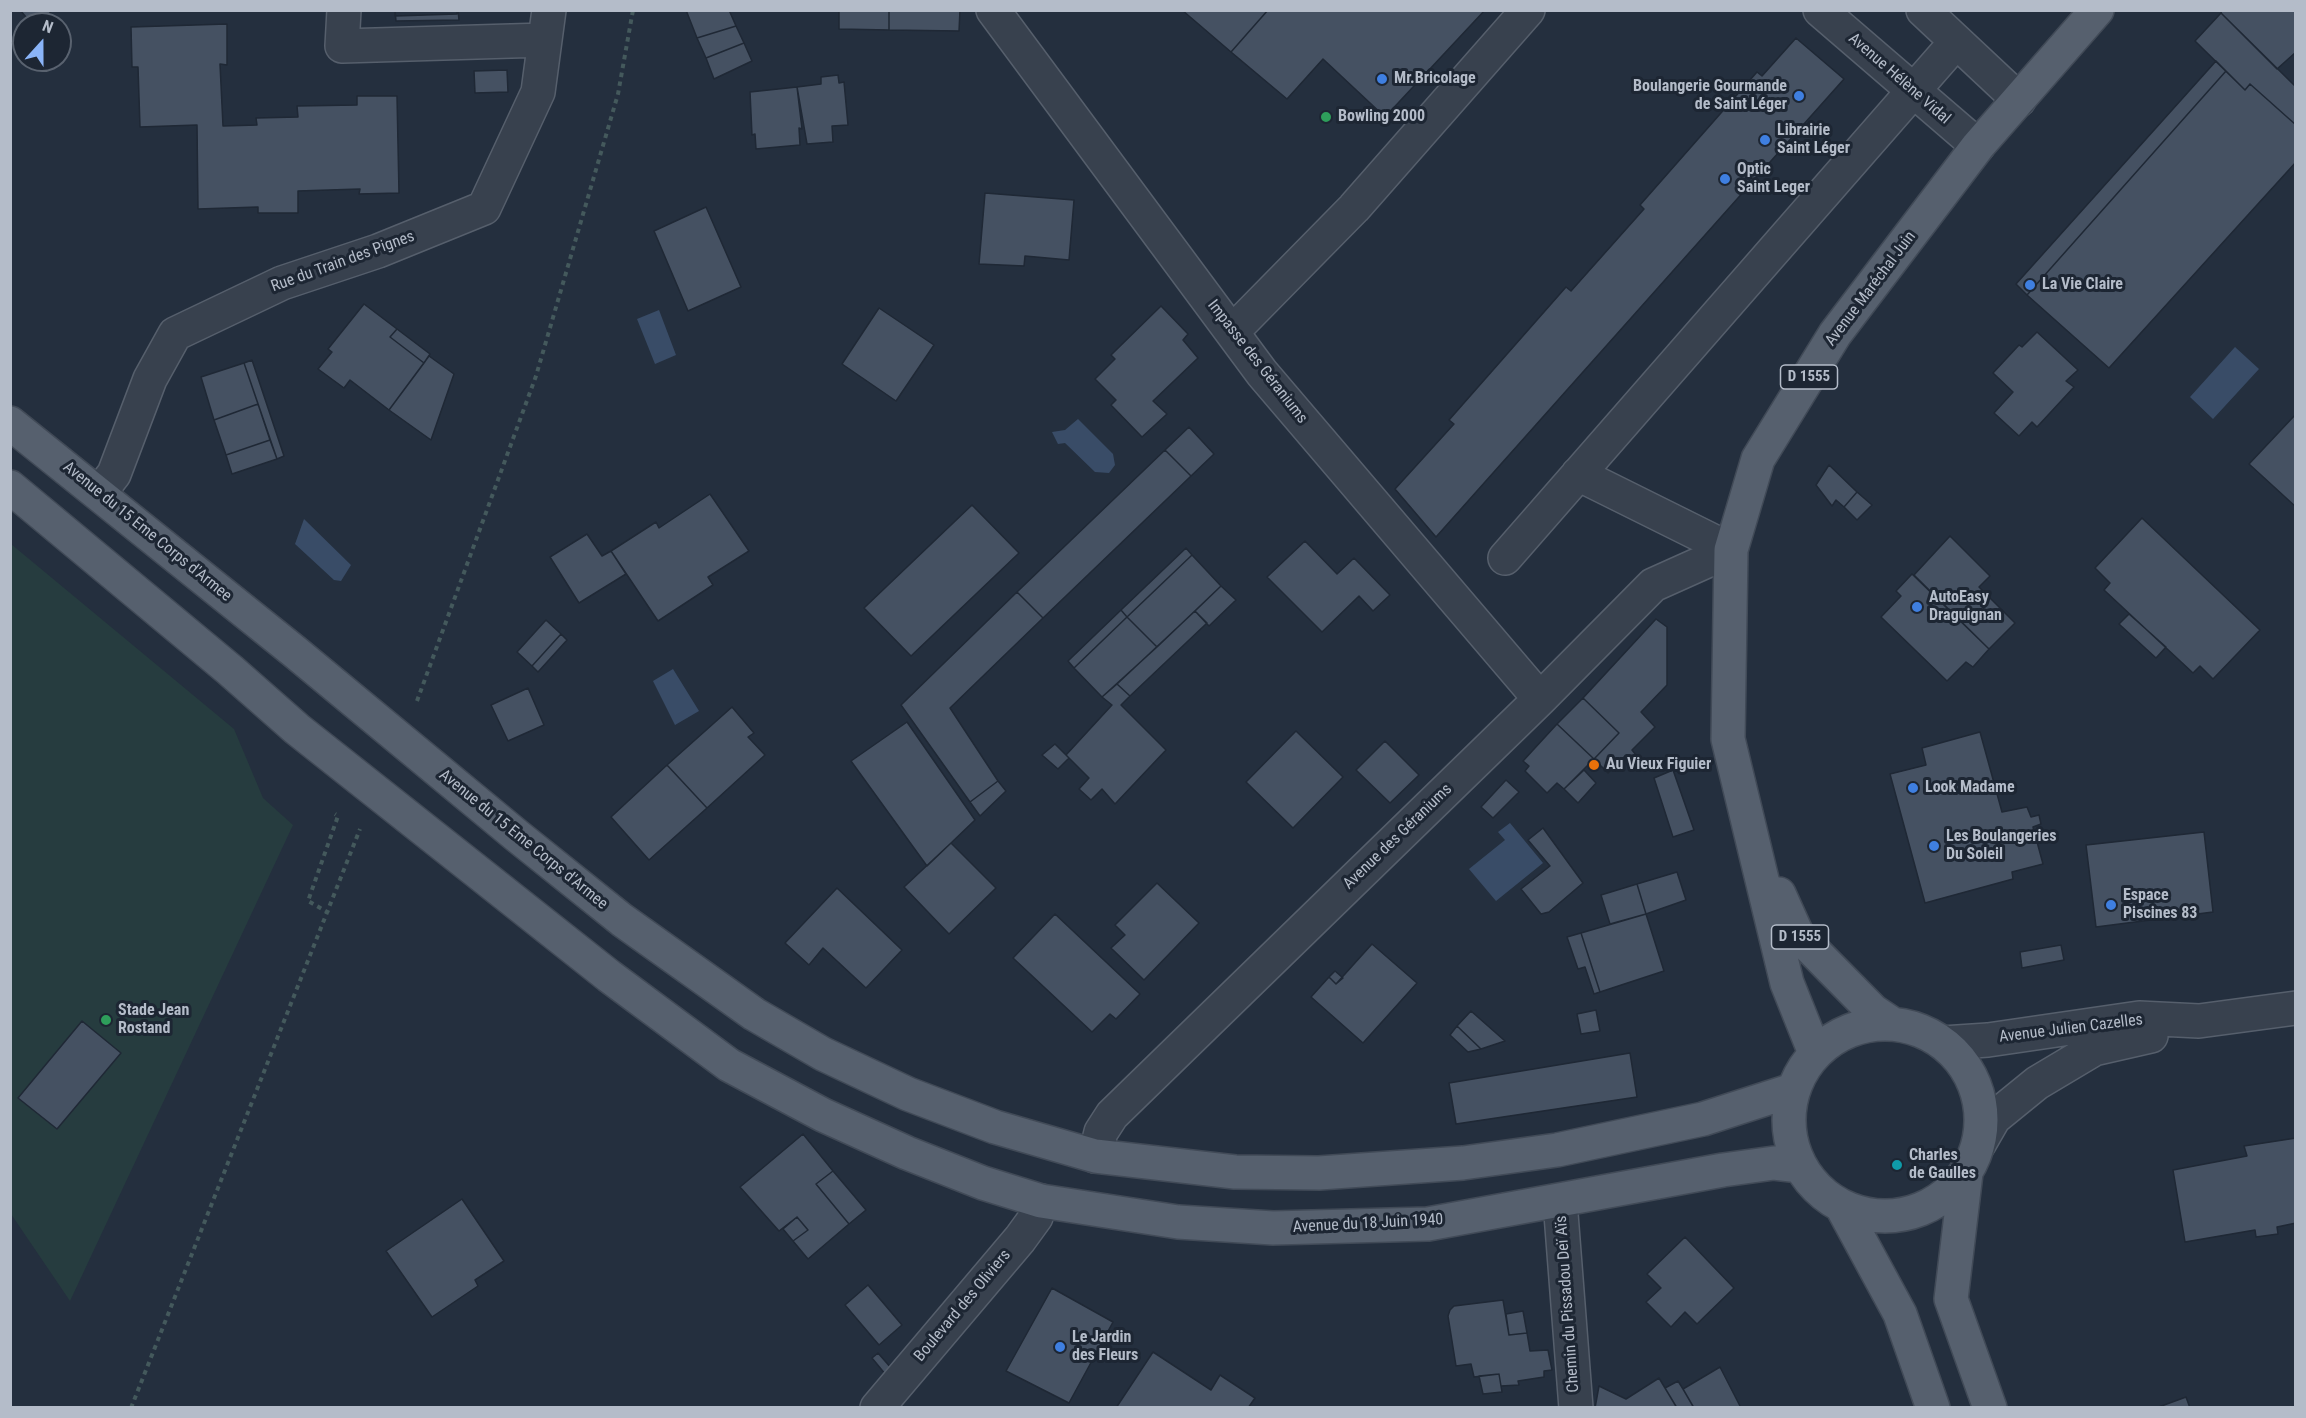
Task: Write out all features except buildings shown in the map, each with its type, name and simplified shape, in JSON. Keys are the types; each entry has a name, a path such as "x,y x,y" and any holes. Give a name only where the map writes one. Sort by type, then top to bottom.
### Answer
{"main road":[{"name":"Avenue Maréchal Juin","path":"1815,1053 1787,983 1728,739 1731,550 1758,459 1835,334 1978,146 2097,10"},
{"name":"Avenue du 15 Eme Corps d'Armee","path":"10,423 622,920 754,1014 823,1054 908,1094 995,1127 1095,1156"},
{"path":"10,487 230,670 297,729 609,976 729,1065 823,1115 907,1154 983,1183 1041,1201"},
{"name":"Avenue Maréchal Juin","path":"1748,824 1797,934 1873,1011 1891,1023"},
{"path":"1972,1159 1951,1191 1932,1205 1911,1214 1888,1217 1865,1215 1842,1207 1812,1183 1800,1166 1791,1142 1789,1124 1793,1090 1815,1053 1832,1040 1850,1030 1891,1023 1918,1030 1943,1043 1972,1077 1980,1099 1982,1122 1972,1159 1951,1299 1990,1407"},
{"path":"1095,1156 1235,1172 1319,1173 1463,1163 1557,1150 1703,1119 1793,1090"},
{"name":"Avenue du 18 Juin 1940","path":"1041,1201 1178,1222 1273,1228 1428,1224 1723,1170 1774,1163 1800,1166"},
{"path":"1842,1207 1900,1314 1933,1407"}],"street":[{"path":"344,10 342,46 547,26"},
{"name":"Impasse des Géraniums","path":"993,10 1262,373 1540,699"},
{"path":"1232,332 1354,208 1528,10"},
{"name":"Avenue Hélène Vidal","path":"1820,10 1978,146"},
{"path":"1923,10 2019,99"},
{"name":"Rue du Train des Pignes","path":"99,493 114,474 150,379 175,334 282,283 378,251 484,208 538,92 547,26"},
{"path":"1505,558 1956,42"},
{"path":"1578,474 1731,550"},
{"name":"Avenue des Géraniums","path":"1095,1156 1101,1132 1112,1114 1540,699 1653,585 1731,550"},
{"name":"Avenue Julien Cazelles","path":"1943,1043 1988,1040 2139,1018 2199,1021 2295,1008"},
{"name":"Avenue Julien Cazelles","path":"1972,1159 1994,1118 2037,1083 2079,1057 2094,1049 2167,1032 2199,1021"},
{"name":"Boulevard des Oliviers","path":"877,1407 1020,1239 1036,1217 1041,1201"},
{"name":"Chemin du Pissadou Deï Aïs","path":"1560,1201 1576,1407"}],"path":[{"path":"415,706 536,376 618,94 633,10"},
{"path":"329,809 338,816 308,901 329,913"},
{"path":"131,1407 361,828"}],"green space":[{"name":"Stade Jean Rostand","path":"11,544 234,729 263,798 293,825 70,1301 11,1214"}],"water":[{"path":"659,310 676,355 655,364 637,319"},
{"path":"2235,347 2259,369 2213,419 2190,397"},
{"path":"1078,419 1113,454 1115,465 1109,473 1095,472 1065,443 1058,444 1052,432 1065,430"},
{"path":"304,519 351,565 341,581 334,580 295,544"},
{"path":"673,669 699,711 675,725 653,681"},
{"path":"1510,823 1543,863 1496,901 1469,869 1505,840 1498,832"}],"place":[{"name":"Mr.Bricolage","path":"1382,79"},
{"name":"Boulangerie Gourmande de Saint Léger","path":"1799,96"},
{"name":"Bowling 2000","path":"1326,117"},
{"name":"Librairie Saint Léger","path":"1765,140"},
{"name":"Optic Saint Leger","path":"1725,179"},
{"name":"La Vie Claire","path":"2030,285"},
{"name":"AutoEasy Draguignan","path":"1917,607"},
{"name":"Au Vieux Figuier","path":"1594,765"},
{"name":"Look Madame","path":"1913,788"},
{"name":"Les Boulangeries Du Soleil","path":"1934,846"},
{"name":"Espace Piscines 83","path":"2111,905"},
{"name":"Stade Jean Rostand","path":"106,1020"},
{"name":"Charles de Gaulles","path":"1897,1165"},
{"name":"Le Jardin des Fleurs","path":"1060,1347"}]}
